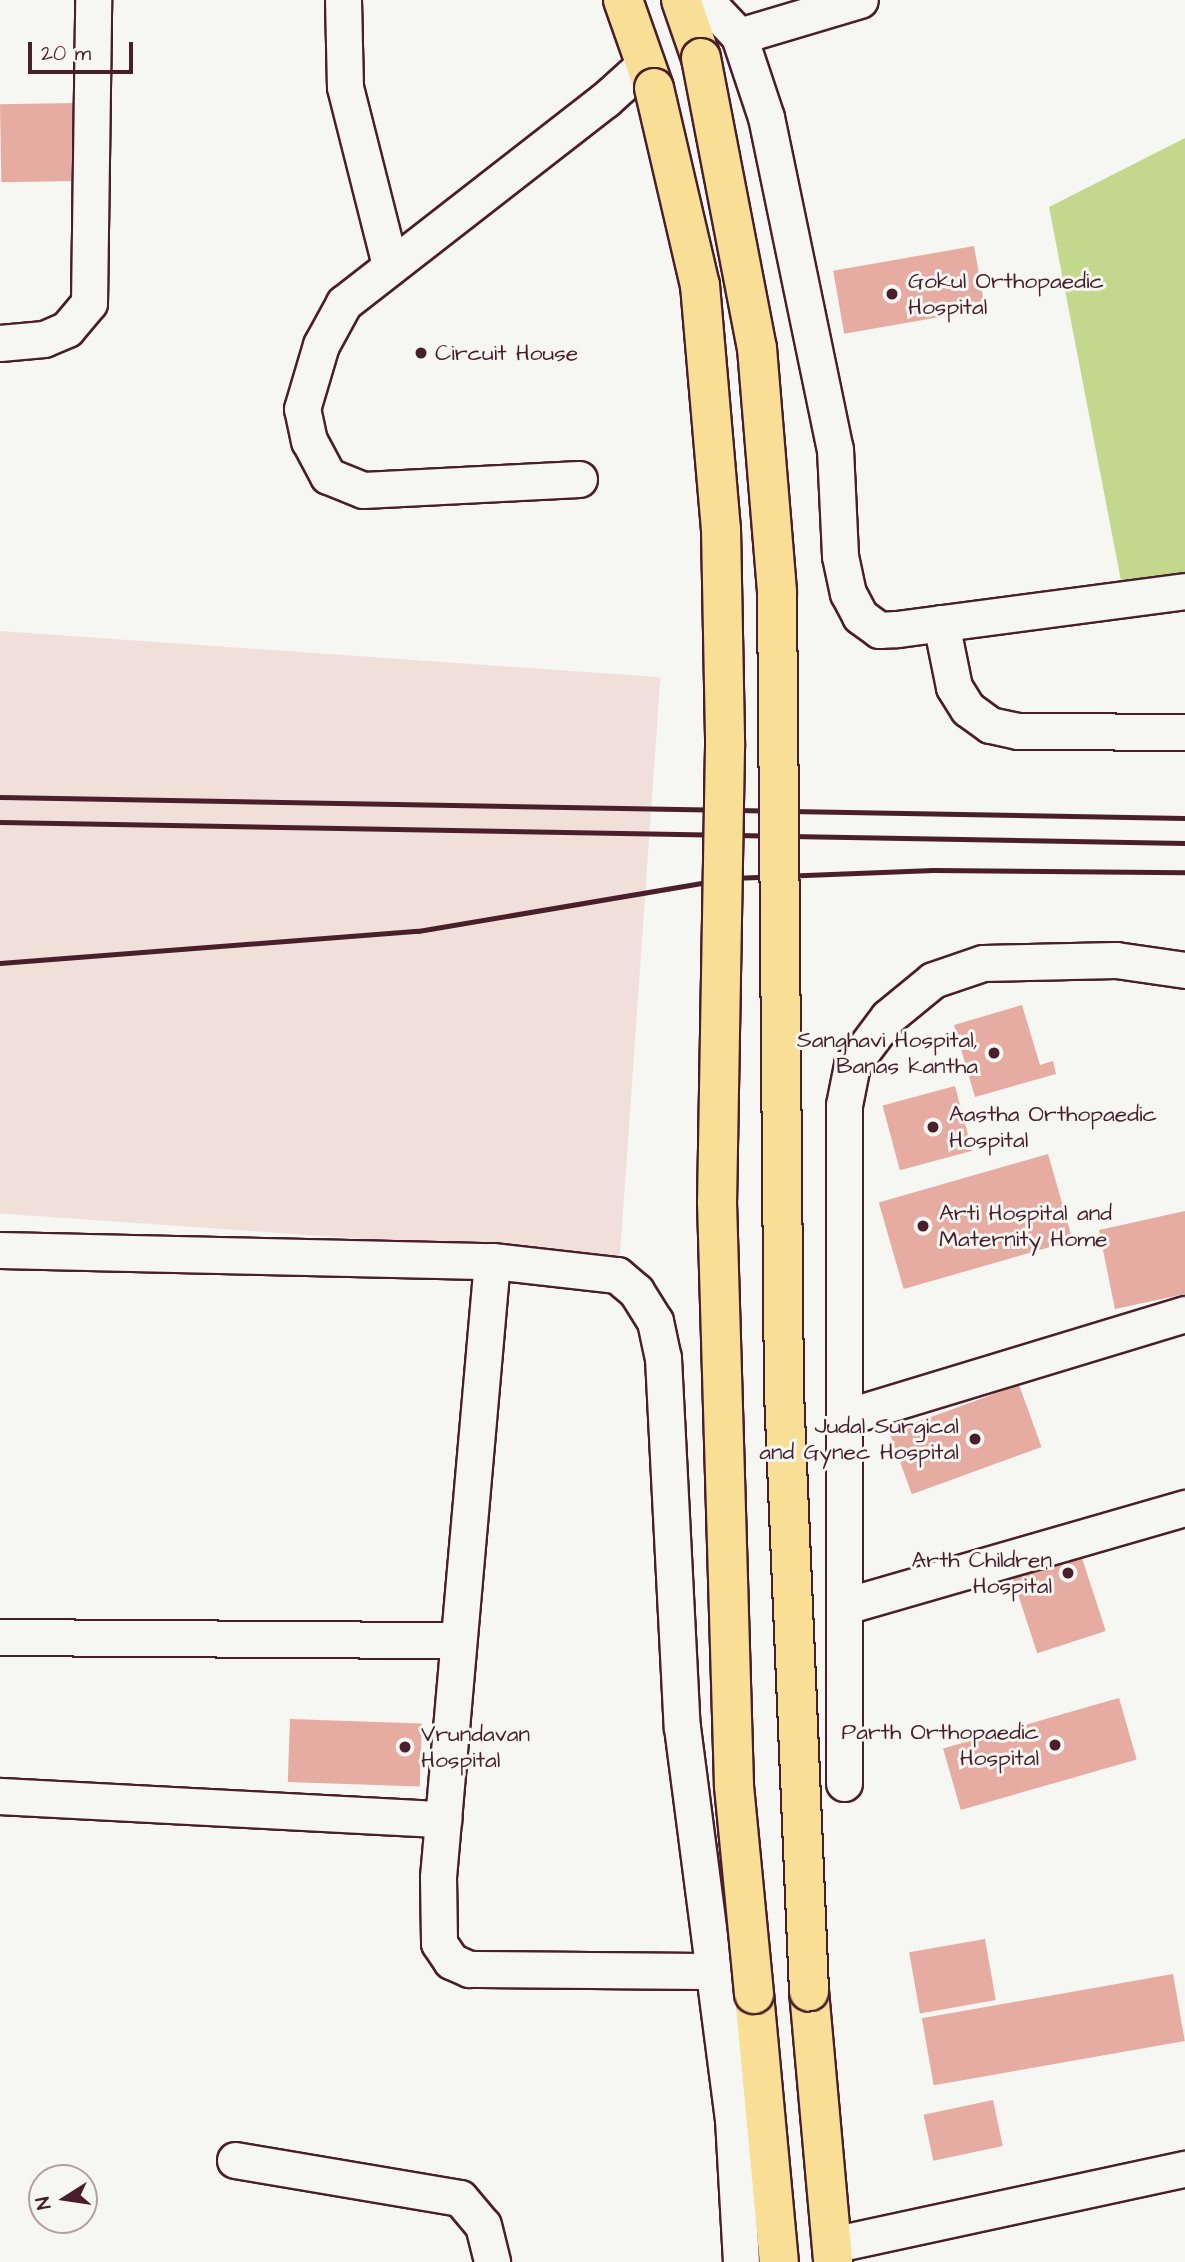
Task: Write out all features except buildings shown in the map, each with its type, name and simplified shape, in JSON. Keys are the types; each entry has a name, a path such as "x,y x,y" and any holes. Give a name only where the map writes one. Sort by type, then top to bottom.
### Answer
{"main road":[{"path":"624,0 649,76 700,285 721,530 724,747 717,1202 734,1786 779,2262"},
{"path":"681,0 701,58 757,348 776,579 784,1392 809,1992 832,2254"}],"street":[{"path":"0,343 44,339 67,329 89,303 93,0"},
{"path":"343,0 345,87 390,265"},
{"path":"705,0 738,36 766,117 815,338 835,449 840,556 848,593 860,616 879,630 1185,591"},
{"path":"738,36 860,0"},
{"path":"579,479 363,490 328,476 309,441 302,410 317,358 344,303 605,100 649,76"},
{"path":"941,623 954,687 968,709 990,725 1018,731 1185,732"},
{"path":"844,1783 844,1105 852,1065 888,1017 933,980 984,963 1115,960 1185,970"},
{"path":"0,1250 492,1261 617,1275 636,1291 655,1321 663,1358 682,1727 711,1970 733,2119 741,2262"},
{"path":"492,1261 443,1819 439,1943 451,1961 469,1969 711,1970"},
{"path":"846,1417 1185,1314"},
{"path":"845,1606 1185,1508"},
{"path":"0,1637 458,1640"},
{"path":"0,1796 443,1819"},
{"path":"235,2161 460,2198 483,2225 492,2262"},
{"path":"832,2254 1185,2169"}],"shaded area":[{"path":"0,631 660,677 620,1257 0,1213"}],"green space":[{"path":"1185,138 1185,585 1123,591 1049,207"}],"railway":[{"path":"0,797 1185,818"},
{"path":"0,822 1185,843"},
{"path":"0,963 418,931 733,878 933,870 1185,872"}],"place":[{"name":"Gokul Orthopaedic Hospital","path":"892,294"},
{"name":"Circuit House","path":"421,353"},
{"name":"Sanghavi Hospital, Banas kantha","path":"994,1053"},
{"name":"Aastha Orthopaedic Hospital","path":"933,1127"},
{"name":"Arti Hospital and Maternity Home","path":"923,1226"},
{"name":"Judal Surgical and Gynec Hospital","path":"975,1439"},
{"name":"Arth Children Hospital","path":"1068,1573"},
{"name":"Parth Orthopaedic Hospital","path":"1055,1745"},
{"name":"Vrundavan Hospital","path":"405,1747"}]}
